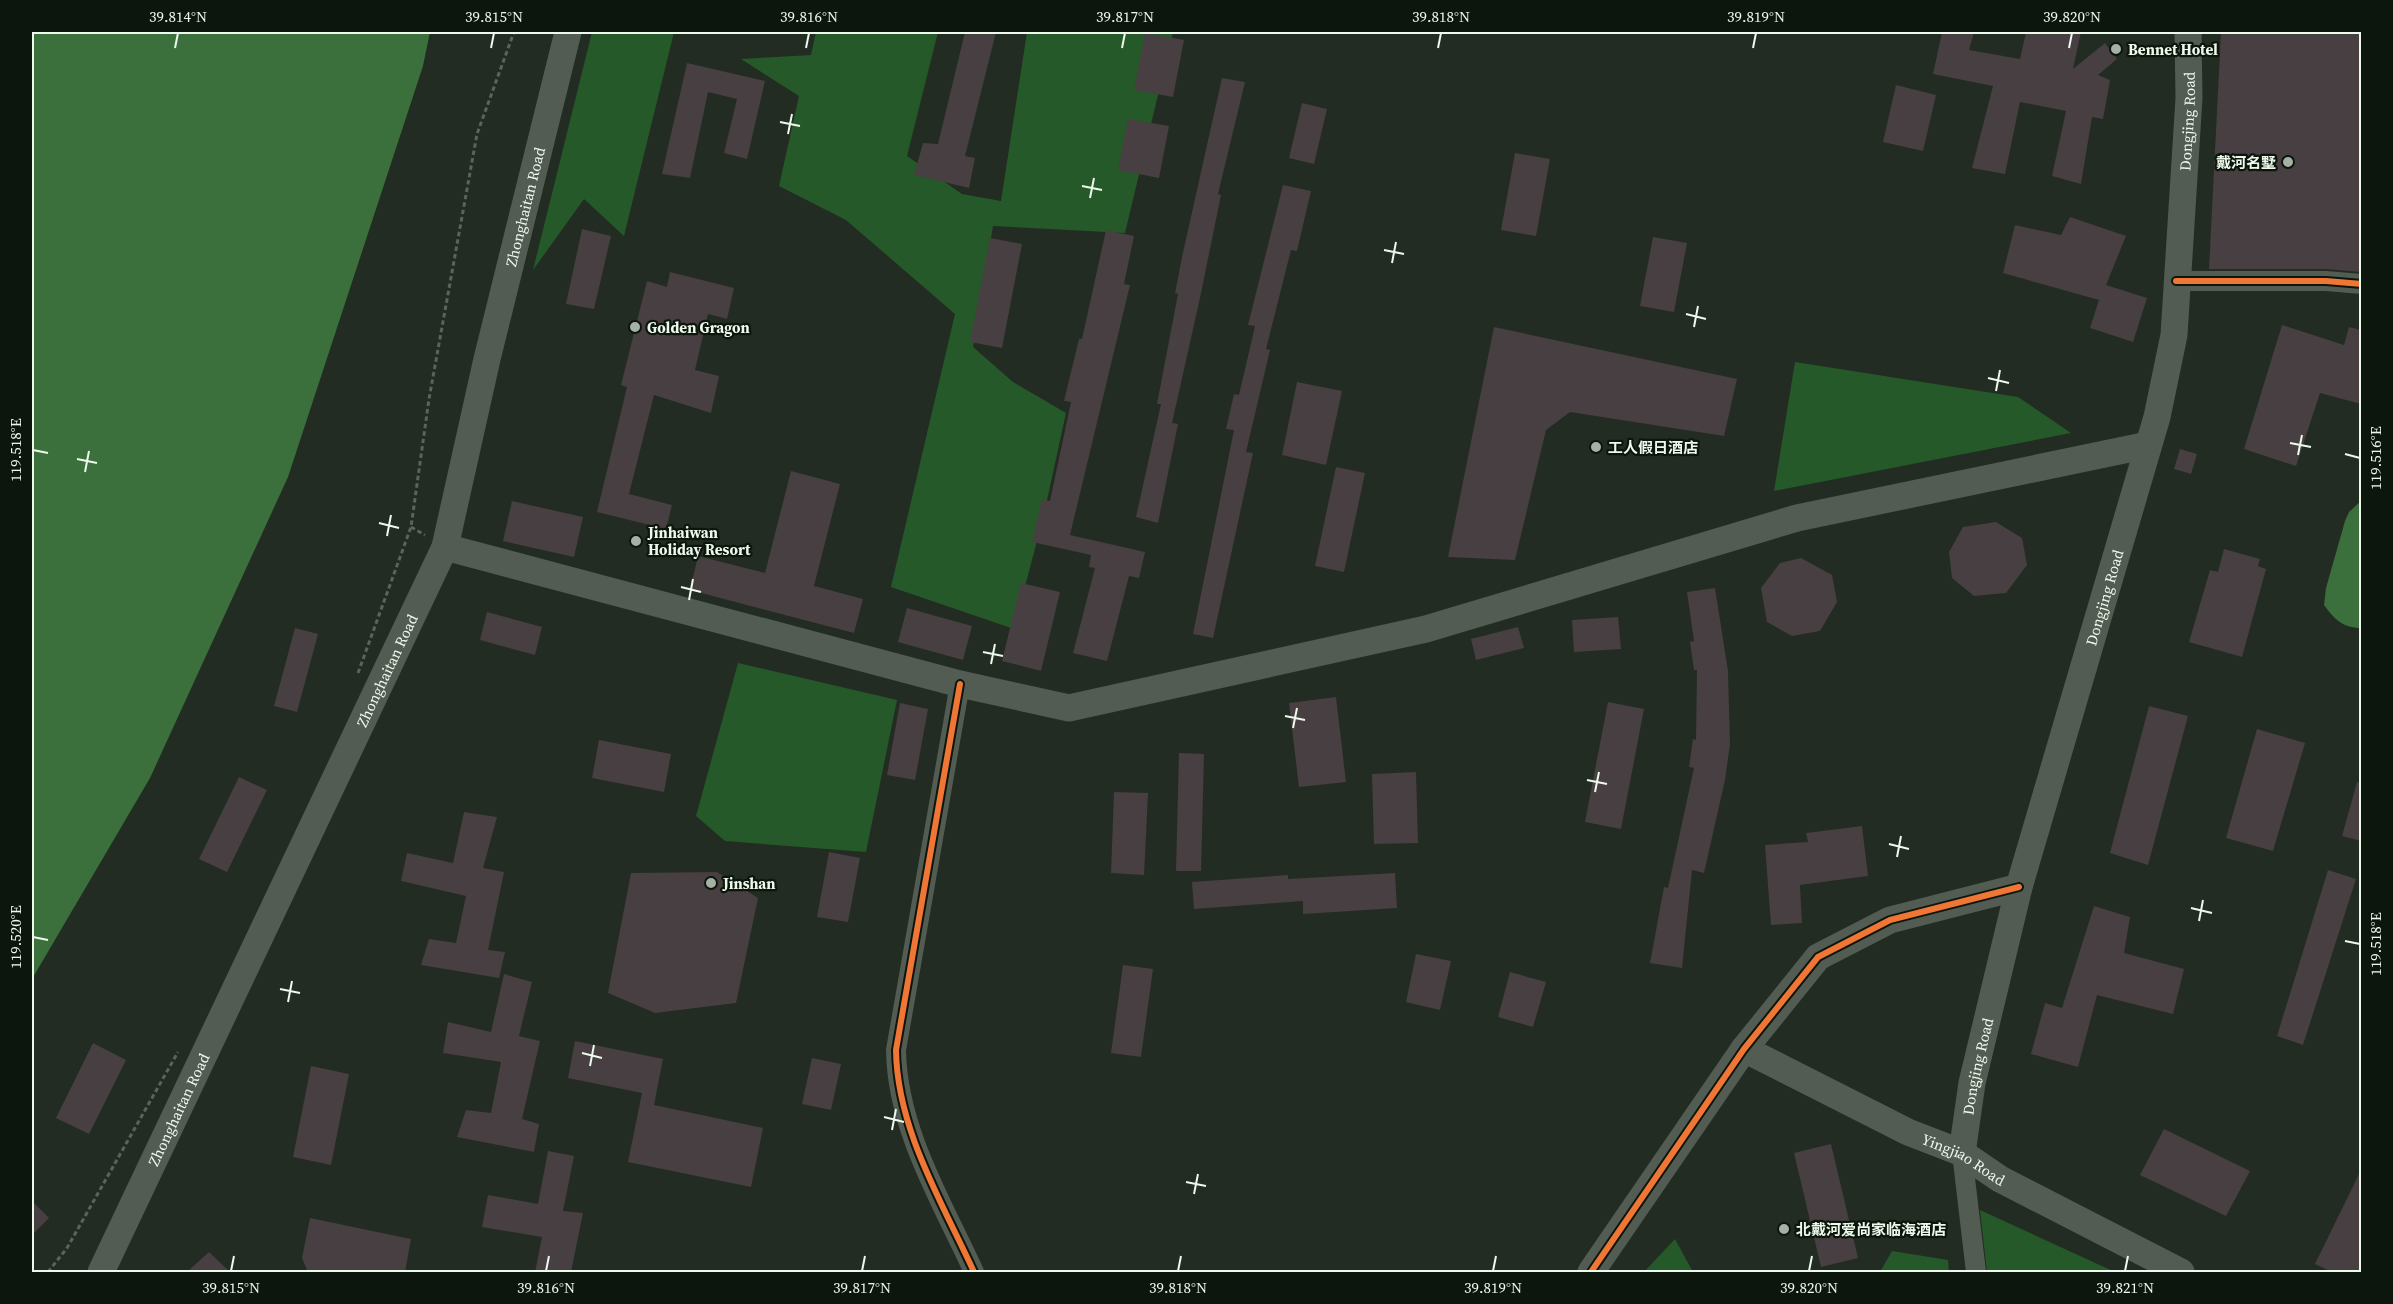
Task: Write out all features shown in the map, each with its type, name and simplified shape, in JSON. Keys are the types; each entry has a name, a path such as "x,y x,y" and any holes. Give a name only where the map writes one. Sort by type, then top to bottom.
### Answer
{"main road":[{"name":"Zhonghaitan Road","path":"101,1272 445,547 487,359 568,32"},
{"name":"Dongjing Road","path":"1962,1153 1972,1083 2019,887 2148,445 2174,335 2189,98 2188,32"},
{"path":"445,547 960,684 1069,708 1426,628 1797,518 2148,445"},
{"path":"1591,1272 1744,1049 1818,957 1890,920 2019,887"},
{"name":"Yingjiao Road","path":"1744,1049 1908,1132 1962,1153 2000,1179 2181,1272"}],"street":[{"path":"2176,281 2326,281 2361,284"},
{"path":"960,684 896,1050 897,1079 916,1147 974,1272"},
{"path":"1962,1153 1976,1272"}],"path":[{"path":"358,673 411,527 429,399 477,134 514,32"},
{"path":"48,1272 67,1248 184,1042"}],"shaded area":[{"path":"32,32 430,32 423,66 288,477 150,778 32,979"},
{"path":"592,32 674,32 624,236 584,199 533,270"},
{"path":"816,32 938,32 907,156 962,194 1001,201 1027,32 1173,32 1125,233 993,226 973,347 1013,382 1066,413 1044,514 1014,629 891,587 955,314 846,220 779,186 799,96 741,59 811,55"},
{"path":"1795,362 2018,397 2071,433 1774,491"},
{"path":"2361,501 2361,628 2340,622 2324,605 2326,588 2345,521 2349,512"},
{"path":"738,663 897,700 866,852 725,841 696,816"},
{"path":"1980,1210 2115,1272 1987,1272"},
{"path":"1675,1239 1693,1272 1644,1272"},
{"path":"1892,1251 1948,1260 1949,1272 1880,1272"}],"building":[{"path":"965,32 996,32 965,156 975,158 969,188 914,175 923,143 938,144"},
{"path":"1942,32 1974,32 1969,50 2020,59 2026,32 2081,32 2073,69 2105,43 2117,59 2098,75 2110,80 2103,119 2092,117 2081,184 2052,176 2066,111 2020,102 2005,174 1972,168 1993,86 1933,74"},
{"name":"戴河名墅","path":"2221,32 2361,32 2361,272 2326,269 2209,269"},
{"path":"1145,33 1184,40 1173,97 1134,90"},
{"path":"687,63 765,81 747,159 724,153 737,99 708,92 690,178 662,174"},
{"path":"1222,78 1245,82 1218,194 1221,195 1172,423 1178,424 1158,523 1136,517 1161,404 1157,404 1178,294 1175,293 1182,257"},
{"path":"1896,85 1936,95 1923,151 1883,142"},
{"path":"1302,103 1327,109 1314,164 1289,158"},
{"path":"1128,119 1169,126 1159,178 1118,170"},
{"path":"1515,153 1550,159 1536,236 1501,230"},
{"path":"1283,185 1311,191 1297,251 1291,250 1266,349 1270,350 1246,452 1253,453 1213,638 1193,634 1234,430 1226,429 1234,394 1239,395 1255,326 1248,325"},
{"path":"2070,217 2126,236 2106,285 2147,298 2133,342 2090,328 2099,300 2003,273 2015,225 2061,235"},
{"path":"582,229 611,236 594,309 566,304"},
{"path":"1106,230 1134,236 1124,284 1130,285 1070,535 1145,552 1139,578 1129,576 1107,661 1073,653 1095,568 1089,567 1091,555 1032,542 1042,499 1050,501 1071,402 1064,401 1079,339 1082,339"},
{"path":"1653,237 1687,243 1674,312 1640,306"},
{"path":"990,238 1022,244 1002,348 970,342"},
{"path":"670,272 734,288 727,319 708,314 695,370 719,376 711,413 654,395 629,494 672,505 666,529 597,512 627,387 621,385 647,281 667,287"},
{"path":"2282,325 2344,345 2349,327 2361,330 2361,404 2320,393 2296,466 2244,449"},
{"path":"1494,327 1737,379 1724,436 1570,412 1546,430 1515,560 1448,557"},
{"path":"1297,382 1342,391 1326,465 1282,455"},
{"path":"2180,449 2197,454 2191,474 2174,469"},
{"path":"1336,467 1365,473 1344,572 1315,566"},
{"path":"791,471 840,484 814,586 863,599 854,633 690,590 698,556 765,573"},
{"path":"512,501 583,517 574,557 503,541"},
{"path":"1996,522 2022,538 2027,565 2006,593 1974,596 1952,578 1949,552 1963,527"},
{"path":"2224,549 2260,559 2258,566 2266,569 2242,657 2189,642 2210,570 2218,572"},
{"path":"1801,558 1832,575 1837,602 1820,631 1792,636 1767,622 1761,588 1780,563"},
{"path":"1021,583 1060,592 1041,671 1002,661"},
{"path":"1715,588 1728,671 1730,744 1725,780 1704,873 1692,870 1682,968 1650,963 1664,887 1668,888 1694,768 1689,767 1693,739 1696,740 1697,670 1694,670 1690,642 1694,641 1687,592"},
{"path":"907,608 972,626 963,660 898,642"},
{"path":"487,612 542,627 535,655 480,640"},
{"path":"1618,617 1621,649 1574,652 1572,620"},
{"path":"1518,627 1524,648 1476,660 1471,639"},
{"path":"295,628 318,634 297,712 274,706"},
{"path":"1336,697 1346,782 1299,787 1289,703"},
{"path":"1608,702 1644,709 1621,829 1585,822"},
{"path":"900,703 928,709 915,780 887,775"},
{"path":"2149,706 2188,716 2148,865 2110,853"},
{"path":"2257,729 2305,743 2273,851 2226,838"},
{"path":"599,740 671,754 664,792 592,778"},
{"path":"1179,753 1204,754 1201,871 1176,871"},
{"path":"1416,772 1418,843 1374,844 1372,774"},
{"path":"239,777 267,790 227,872 199,859"},
{"path":"2357,782 2361,783 2361,841 2342,836"},
{"path":"1114,792 1148,793 1144,875 1111,873"},
{"path":"464,812 497,817 483,868 504,872 488,950 505,952 499,978 421,965 429,939 456,943 466,896 401,881 407,853 453,863"},
{"path":"1862,826 1868,876 1800,885 1802,923 1771,925 1765,845 1808,842 1806,833"},
{"path":"829,852 860,858 848,922 817,917"},
{"path":"2328,870 2356,879 2303,1045 2277,1036"},
{"path":"717,872 758,898 736,1003 655,1013 608,993 631,873"},
{"path":"1395,873 1397,908 1303,914 1303,901 1194,909 1192,882 1288,875 1288,879"},
{"path":"2094,906 2130,917 2124,953 2184,969 2173,1014 2097,995 2078,1067 2031,1054 2045,1003 2062,1008"},
{"path":"1416,954 1451,961 1440,1010 1406,1002"},
{"path":"1123,965 1153,969 1141,1057 1111,1053"},
{"path":"1510,972 1546,982 1533,1027 1498,1017"},
{"path":"504,974 532,982 519,1036 540,1041 522,1119 539,1124 534,1152 457,1137 466,1110 491,1113 501,1062 443,1053 448,1022 491,1032"},
{"path":"575,1041 663,1059 654,1105 763,1128 751,1187 628,1162 642,1093 568,1078"},
{"path":"93,1043 126,1060 89,1134 56,1118"},
{"path":"812,1058 841,1064 831,1110 802,1104"},
{"path":"311,1066 349,1074 331,1165 293,1157"},
{"path":"2164,1129 2250,1171 2226,1216 2140,1175"},
{"path":"1831,1144 1858,1258 1821,1267 1794,1153"},
{"path":"548,1151 574,1156 563,1211 583,1213 571,1272 535,1272 542,1237 482,1227 488,1195 538,1204"},
{"path":"2361,1170 2361,1272 2332,1272 2315,1264"},
{"path":"32,1201 49,1218 32,1235"},
{"path":"310,1218 411,1239 405,1272 308,1272 302,1258"},
{"path":"209,1252 230,1272 187,1272"}],"cycle path":[{"path":"2176,281 2326,281 2362,284"},
{"path":"960,684 896,1050 898,1079 913,1137 923,1164 974,1272"},
{"path":"1591,1272 1744,1049 1818,957 1890,920 2019,887"}],"place":[{"name":"Bennet Hotel","path":"2116,49"},
{"name":"戴河名墅","path":"2288,162"},
{"name":"Golden Gragon","path":"635,327"},
{"name":"工人假日酒店","path":"1596,447"},
{"name":"Jinhaiwan Holiday Resort","path":"636,541"},
{"name":"Jinshan","path":"711,883"},
{"name":"北戴河爱尚家临海酒店","path":"1784,1229"}]}
